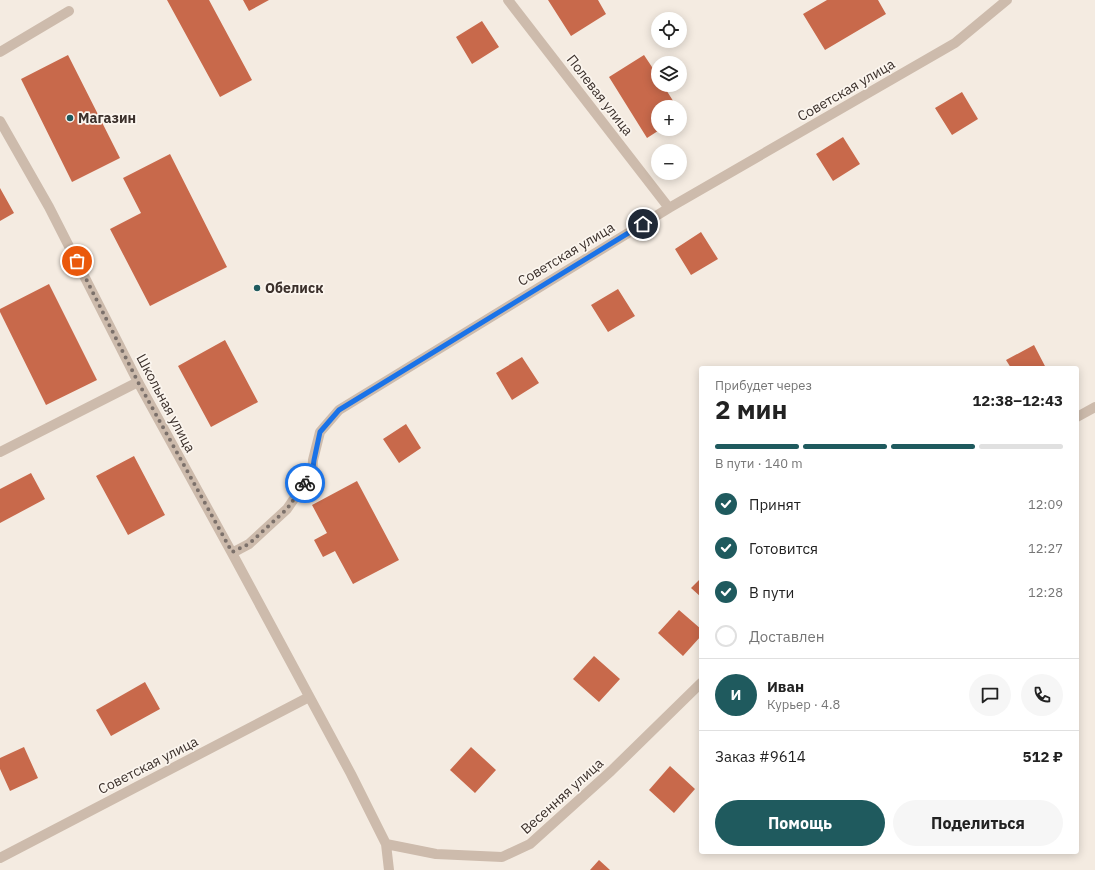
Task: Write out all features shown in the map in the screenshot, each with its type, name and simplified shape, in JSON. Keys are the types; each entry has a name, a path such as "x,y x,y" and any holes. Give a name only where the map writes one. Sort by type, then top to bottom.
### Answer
{"street":[{"name":"Полевая улица","path":"508,0 669,208"},
{"name":"Советская улица","path":"232,552 249,544 287,509 302,487 312,476 320,432 339,410 669,208 955,43 1007,0"},
{"path":"0,52 69,11"},
{"name":"Школьная улица","path":"0,121 50,207 138,382 232,552 351,774 386,844 389,870"},
{"path":"0,452 138,382"},
{"path":"1079,415 1095,407"},
{"name":"Весенняя улица","path":"386,844 436,854 502,857 530,844 611,771 699,685"},
{"name":"Советская улица","path":"0,858 309,697"}],"building":[{"path":"167,0 209,0 252,80 220,97"},
{"path":"243,0 269,0 249,11"},
{"path":"548,0 598,0 606,14 571,36"},
{"path":"827,0 878,0 886,14 825,50 803,14"},
{"path":"482,21 499,47 472,64 456,37"},
{"name":"Магазин","path":"68,55 120,158 72,182 21,79"},
{"path":"644,55 651,66 651,92 667,92 673,100 651,100 651,135 647,138 609,77"},
{"path":"962,92 978,119 952,135 935,108"},
{"path":"843,137 860,164 833,181 816,154"},
{"path":"170,154 227,267 150,306 110,229 141,213 123,178"},
{"path":"0,188 14,213 0,221"},
{"path":"701,232 718,259 691,275 675,249"},
{"path":"49,284 97,380 46,405 0,312 0,309"},
{"path":"618,289 635,316 608,332 591,305"},
{"path":"225,340 258,402 211,427 178,366"},
{"path":"1034,345 1045,366 1010,366 1006,360"},
{"path":"522,357 539,383 512,400 496,373"},
{"path":"406,424 421,448 399,463 383,439"},
{"path":"134,456 165,515 128,535 96,476"},
{"path":"31,473 45,499 0,523 0,489"},
{"path":"357,481 399,560 353,584 335,551 323,557 314,540 327,533 312,505"},
{"path":"699,580 699,595 691,588"},
{"path":"679,610 699,627 699,638 683,656 658,633"},
{"path":"594,656 620,679 599,702 573,679"},
{"path":"145,682 160,709 111,736 96,710"},
{"path":"24,747 38,778 10,791 0,769 0,758"},
{"path":"471,747 496,770 475,793 450,770"},
{"path":"670,766 695,789 674,813 649,790"},
{"path":"599,860 610,870 590,870"}],"way so far":[{"path":"77,261 138,382 232,552 249,544 287,509 305,483"}],"place":[{"name":"Магазин","path":"70,118"},
{"name":"Обелиск","path":"257,288"}],"route":[{"path":"305,483 312,476 320,432 339,410 643,224"}]}
